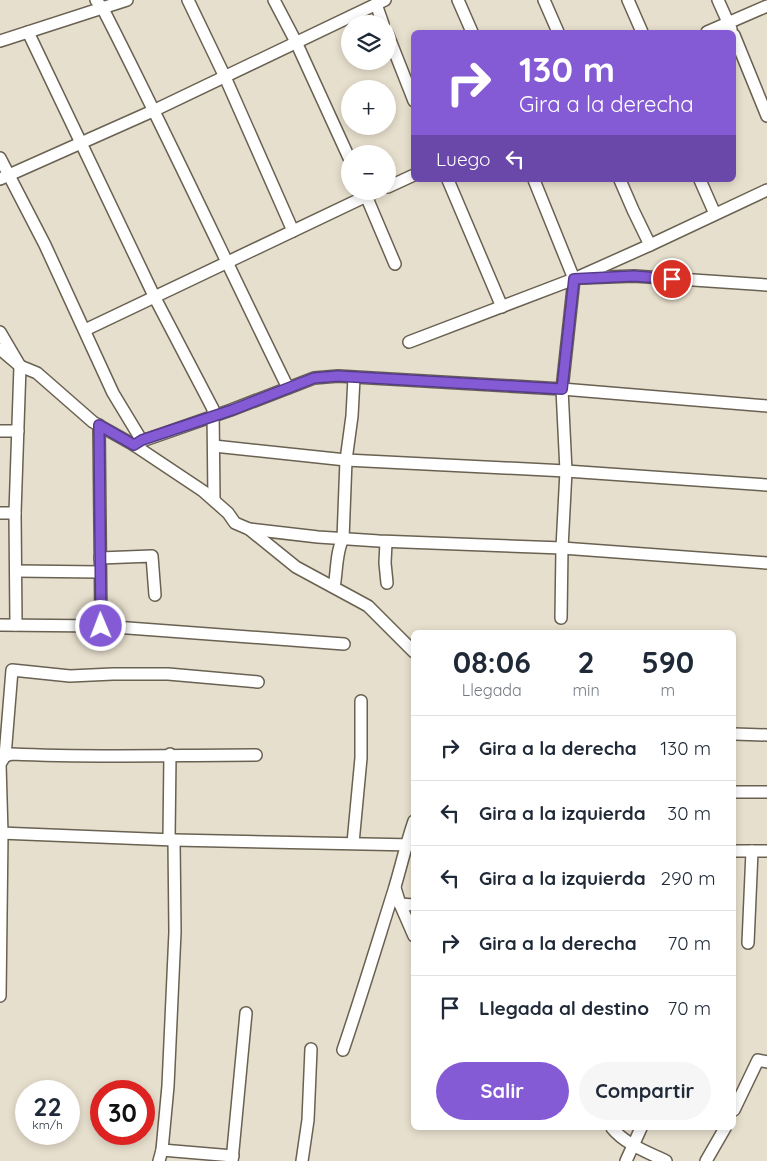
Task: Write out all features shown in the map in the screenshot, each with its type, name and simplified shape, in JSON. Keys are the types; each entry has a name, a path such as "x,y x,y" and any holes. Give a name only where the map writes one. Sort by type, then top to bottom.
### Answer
{"street":[{"path":"0,41 99,4 127,0"},
{"path":"188,0 226,77 293,230"},
{"path":"274,0 296,42 343,145"},
{"path":"458,0 471,30"},
{"path":"544,0 557,30"},
{"path":"628,0 641,30"},
{"path":"718,0 732,30 767,6"},
{"path":"4,177 82,144 226,77 380,2 382,15"},
{"path":"99,4 155,110 226,263 288,388"},
{"path":"28,32 155,298 213,409 214,500"},
{"path":"736,40 767,116"},
{"path":"396,56 411,94"},
{"path":"0,158 4,177 45,245 138,443"},
{"path":"396,183 411,176"},
{"path":"449,182 502,307"},
{"path":"535,182 574,279 562,389 566,470 561,618"},
{"path":"621,182 650,245"},
{"path":"701,182 715,214"},
{"path":"409,342 574,279 767,190"},
{"path":"85,330 155,298 355,200"},
{"path":"372,200 395,264"},
{"path":"574,279 634,276 767,286"},
{"path":"0,332 20,366 15,513 16,625"},
{"path":"0,349 20,366 37,373 93,422 138,443 214,500 235,523 250,529 386,542 562,548 767,563"},
{"path":"138,443 314,378 338,376 562,389 767,406"},
{"path":"334,587 338,563 338,547 343,538 346,460 352,416 354,378"},
{"path":"99,425 101,626"},
{"path":"0,431 18,432"},
{"path":"214,446 346,460 566,470 767,485"},
{"path":"0,513 15,513"},
{"path":"250,529 296,567 368,606 411,649"},
{"path":"386,542 385,563 387,583"},
{"path":"100,558 152,556 155,595"},
{"path":"16,571 100,572"},
{"path":"0,625 101,626 344,644"},
{"path":"0,996 0,764 5,756 12,670 70,676 168,674 258,682"},
{"path":"352,843 361,758 361,700"},
{"path":"736,734 767,735"},
{"path":"5,756 12,754 63,756 256,755"},
{"path":"170,754 174,932 168,1086 161,1155 232,1158 246,1013"},
{"path":"736,792 767,792"},
{"path":"1,833 410,845 343,1050"},
{"path":"736,851 767,851"},
{"path":"748,943 752,851"},
{"path":"395,888 411,929"},
{"path":"400,904 411,905"},
{"path":"302,1161 308,1120 312,1049"},
{"path":"736,1106 758,1060 767,1062"},
{"path":"614,1130 634,1145 666,1161"},
{"path":"626,1161 640,1130"},
{"path":"706,1161 724,1130"}],"route":[{"path":"101,626 99,425 134,445 142,440 232,410 314,378 338,376 562,389 574,279 634,276 672,279"}]}
